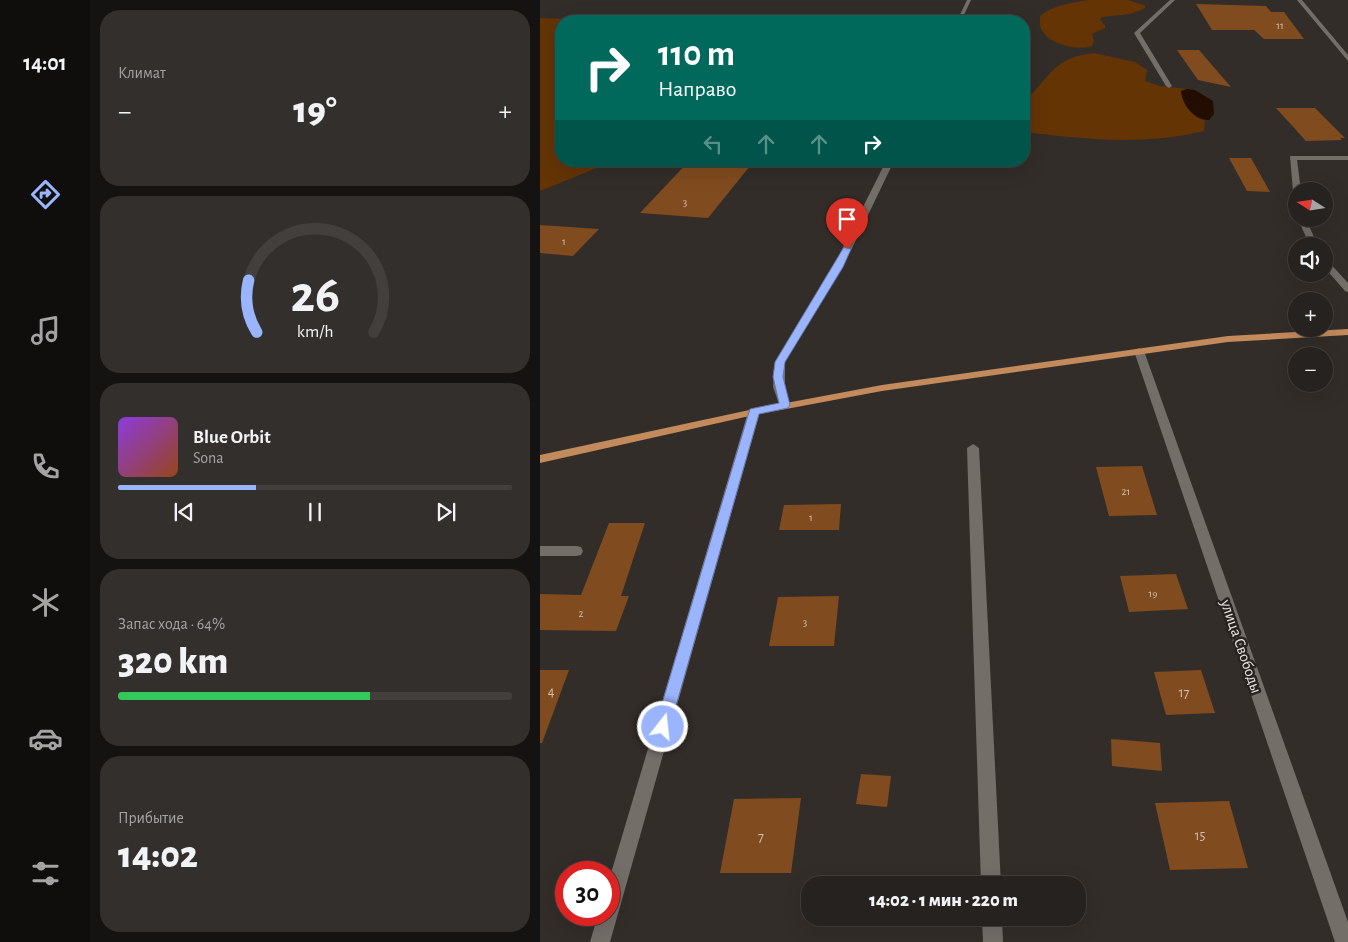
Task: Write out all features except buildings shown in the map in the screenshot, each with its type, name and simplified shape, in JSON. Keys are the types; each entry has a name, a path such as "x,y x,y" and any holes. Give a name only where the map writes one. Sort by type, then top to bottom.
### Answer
{"main road":[{"path":"540,459 784,405 882,388 1228,338 1348,332"}],"street":[{"path":"962,15 969,0"},
{"path":"1169,86 1136,32 1173,0"},
{"path":"1299,0 1348,59"},
{"path":"1296,182 1293,158 1348,158"},
{"path":"784,405 778,382 780,362 838,267 887,167"},
{"path":"1333,272 1348,288"},
{"name":"улица Свободы","path":"1139,350 1345,942"},
{"path":"620,873 754,412"},
{"path":"973,448 991,876"},
{"path":"540,551 576,551"},
{"path":"600,942 605,926"},
{"path":"992,926 993,942"}],"shaded area":[{"path":"1088,0 1128,0 1146,6 1144,9 1130,14 1102,17 1100,20 1105,25 1105,28 1092,34 1094,41 1092,46 1080,48 1066,46 1047,37 1040,26 1040,16 1062,5"},
{"path":"540,18 555,19 555,167 599,167 540,191"},
{"path":"1094,53 1135,62 1147,70 1145,81 1160,86 1187,89 1181,91 1201,119 1205,120 1204,131 1139,140 1076,138 1030,132 1030,96 1059,65 1076,56"},
{"path":"1187,89 1195,90 1213,101 1214,114 1209,120 1199,118 1187,107 1181,91"}],"route":[{"path":"663,727 754,412 784,405 778,377 780,362 847,249"}]}
